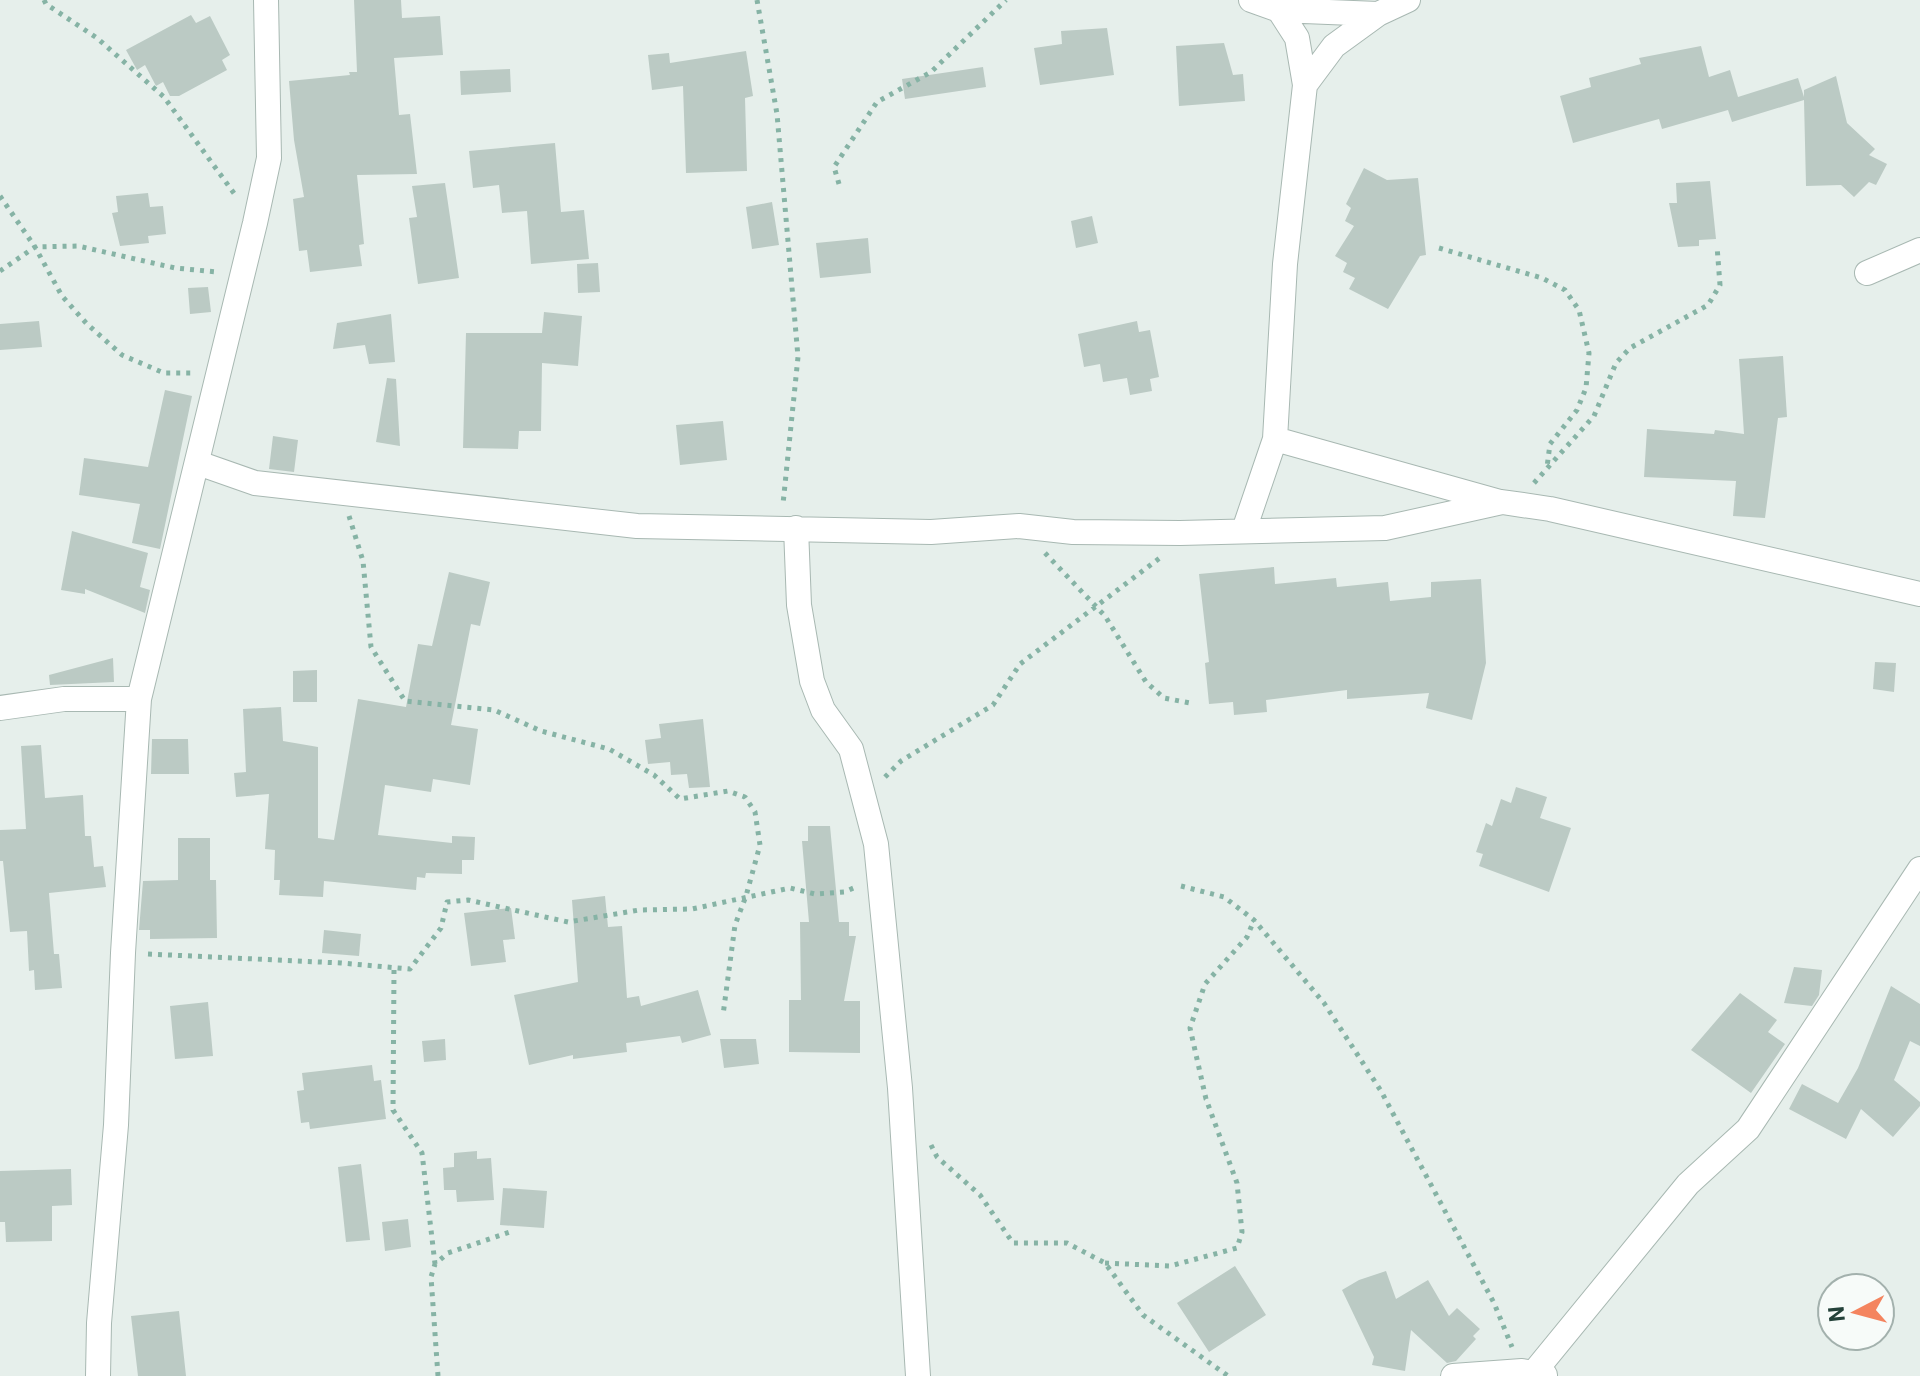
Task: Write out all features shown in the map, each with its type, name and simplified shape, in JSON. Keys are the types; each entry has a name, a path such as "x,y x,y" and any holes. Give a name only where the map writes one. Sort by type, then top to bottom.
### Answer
{"street":[{"path":"98,1376 99,1323 116,1125 139,699 269,158 266,0"},
{"path":"1251,0 1279,10 1378,14"},
{"path":"1305,85 1334,46 1378,14 1408,0"},
{"path":"1244,530 1275,439 1285,264 1305,85 1297,38 1279,10"},
{"path":"1867,273 1920,250"},
{"path":"1275,439 1509,503 1566,513 1920,594"},
{"path":"198,463 255,483 637,526 931,532 1019,526 1073,532 1180,533 1385,528 1509,503"},
{"path":"789,528 812,681 823,710 851,749 876,844 900,1088 918,1376"},
{"path":"0,708 64,699 139,699"},
{"path":"1453,1376 1534,1373 1688,1184 1748,1129 1920,869"}],"path":[{"path":"44,0 97,38 164,97 255,223"},
{"path":"757,0 777,114 798,357 789,528"},
{"path":"839,184 834,167 877,102 931,72 1006,0"},
{"path":"0,196 35,247 62,296 87,324 122,355 164,373 219,373"},
{"path":"0,271 35,247 78,246 175,268 242,274"},
{"path":"1509,503 1594,416 1616,363 1630,348 1708,305 1720,285 1717,246"},
{"path":"1439,248 1542,278 1565,290 1579,310 1589,353 1586,388 1577,410 1550,444 1546,468"},
{"path":"341,493 363,561 371,647 405,701 494,710 541,731 609,749 654,775 680,799 728,791 745,797 755,812 760,845 735,925 723,1015"},
{"path":"1019,526 1105,616 1146,682 1164,698 1190,703"},
{"path":"864,798 901,761 993,705 1020,664 1157,563 1180,533"},
{"path":"123,953 410,969 441,928 447,902 468,900 568,922 639,910 692,909 790,888 815,894 844,892 879,877"},
{"path":"1181,886 1224,897 1254,920 1324,1003 1381,1091 1534,1373"},
{"path":"929,1143 937,1157 980,1195 1013,1243 1067,1243 1105,1263 1170,1266 1237,1248 1242,1232 1237,1183 1206,1099 1190,1028 1205,984 1247,937 1254,920"},
{"path":"394,970 393,1110 422,1153 435,1264 431,1277 438,1376"},
{"path":"435,1264 448,1253 513,1231"},
{"path":"1105,1263 1143,1315 1228,1376"}],"building":[{"path":"354,0 401,0 402,18 440,16 443,55 394,58 399,115 410,114 417,174 357,175 364,244 359,245 362,266 310,272 307,250 299,251 293,199 304,197 294,140 289,81 357,72"},
{"path":"191,15 196,23 210,16 230,55 222,60 227,70 179,96 170,96 163,82 156,86 145,65 137,70 126,50"},
{"path":"1107,28 1114,75 1040,85 1034,48 1062,44 1061,31"},
{"path":"1224,43 1233,75 1243,74 1245,101 1179,106 1176,46"},
{"path":"1701,46 1709,77 1730,70 1738,97 1798,78 1804,97 1804,90 1836,76 1847,123 1875,149 1869,155 1887,164 1876,185 1869,182 1854,197 1841,185 1806,186 1804,100 1732,122 1728,110 1662,129 1659,119 1573,143 1560,96 1591,87 1589,78 1641,64 1639,58"},
{"path":"746,51 753,96 745,98 747,171 686,173 683,86 652,90 648,55 669,53 670,63"},
{"path":"983,67 986,87 905,99 902,79"},
{"path":"510,69 511,92 461,95 460,71"},
{"path":"555,143 561,212 584,210 589,259 531,264 527,211 502,213 499,185 473,188 469,151"},
{"path":"1364,168 1387,180 1418,178 1426,255 1420,256 1388,309 1349,289 1355,278 1343,272 1347,263 1335,256 1354,226 1345,221 1351,208 1346,204"},
{"path":"1710,181 1716,239 1699,240 1699,246 1678,247 1669,203 1677,203 1676,183"},
{"path":"445,183 459,278 418,284 409,218 417,217 412,186"},
{"path":"148,193 150,207 163,206 166,234 148,236 149,243 120,246 112,213 118,212 116,196"},
{"path":"772,202 779,245 752,249 746,207"},
{"path":"1092,216 1098,243 1076,248 1071,221"},
{"path":"868,238 871,273 820,278 816,243"},
{"path":"598,263 600,292 578,293 577,264"},
{"path":"208,287 211,312 190,314 188,288"},
{"path":"544,312 582,316 578,366 542,363 541,431 519,431 518,449 463,448 466,333 542,333"},
{"path":"391,314 395,362 369,364 365,345 333,349 337,323"},
{"path":"39,321 42,347 0,350 0,324"},
{"path":"1137,321 1139,332 1150,330 1159,377 1150,379 1152,391 1130,395 1127,378 1103,382 1100,364 1084,367 1078,334"},
{"path":"1783,356 1787,417 1778,418 1765,518 1733,516 1736,481 1644,477 1647,429 1714,434 1715,430 1744,434 1739,359"},
{"path":"387,378 396,379 400,446 376,442"},
{"path":"165,390 192,396 160,549 132,543 140,504 79,495 84,458 148,467"},
{"path":"723,421 727,460 680,465 676,425"},
{"path":"273,436 298,440 294,472 269,469"},
{"path":"72,531 148,553 140,587 150,590 145,613 85,589 85,594 61,590"},
{"path":"1274,567 1275,584 1336,578 1337,587 1388,582 1390,601 1431,597 1431,582 1481,579 1486,663 1472,720 1426,708 1429,693 1347,699 1347,690 1266,700 1267,712 1234,715 1233,702 1209,704 1205,663 1209,662 1199,574"},
{"path":"449,572 490,582 480,626 471,624 451,725 478,729 470,785 433,779 431,792 385,785 378,835 452,843 452,836 475,837 474,860 462,860 462,874 426,873 425,878 417,877 416,890 324,881 323,897 279,895 280,880 274,880 275,850 265,849 269,794 236,797 234,773 246,772 243,709 281,707 283,741 318,747 318,838 334,840 358,699 406,707 418,644 432,646"},
{"path":"113,658 114,682 50,685 49,675"},
{"path":"1875,662 1896,663 1894,692 1873,689"},
{"path":"317,670 317,702 293,702 293,671"},
{"path":"703,719 710,787 689,788 687,774 671,775 670,762 648,764 645,740 661,738 659,724"},
{"path":"152,739 188,739 189,774 151,774"},
{"path":"41,745 45,798 83,795 85,836 91,836 94,867 103,866 106,887 49,893 54,954 59,954 62,988 35,990 34,970 29,971 27,931 10,932 3,861 0,861 0,830 26,829 21,746"},
{"path":"1516,787 1547,797 1540,818 1571,828 1549,892 1479,866 1483,854 1476,852 1486,823 1492,826 1501,799 1511,803"},
{"path":"808,826 830,826 839,922 849,922 849,936 856,936 844,1001 860,1001 860,1053 789,1052 789,1000 801,1000 800,922 809,922 802,841 808,841"},
{"path":"178,838 210,838 210,880 216,880 217,938 150,939 150,930 139,930 143,881 178,880"},
{"path":"605,896 608,927 622,926 627,998 639,996 641,1006 698,990 711,1035 682,1043 680,1036 626,1043 627,1052 573,1059 573,1055 529,1065 514,995 578,982 572,900"},
{"path":"511,908 515,939 503,940 506,962 471,966 464,913"},
{"path":"324,930 361,934 359,956 322,953"},
{"path":"1794,967 1822,970 1819,995 1812,1006 1784,1003"},
{"path":"1891,986 1920,1004 1920,1046 1910,1041 1894,1080 1920,1102 1920,1106 1893,1137 1861,1109 1846,1139 1789,1109 1802,1084 1838,1103 1858,1068"},
{"path":"1740,993 1777,1020 1768,1032 1785,1044 1751,1093 1691,1050"},
{"path":"208,1002 213,1056 175,1059 170,1006"},
{"path":"445,1039 446,1060 424,1062 422,1041"},
{"path":"720,1039 756,1039 759,1064 724,1068"},
{"path":"372,1065 374,1081 381,1080 386,1119 310,1129 309,1122 301,1123 297,1091 304,1090 302,1073"},
{"path":"477,1151 477,1159 491,1158 494,1200 457,1202 456,1190 444,1190 443,1168 454,1167 454,1153"},
{"path":"361,1164 370,1240 346,1242 338,1167"},
{"path":"71,1169 72,1205 52,1206 52,1241 6,1242 5,1222 0,1222 0,1171"},
{"path":"503,1188 547,1191 544,1228 500,1225"},
{"path":"408,1219 411,1247 385,1251 382,1222"},
{"path":"1235,1266 1266,1315 1209,1352 1177,1303"},
{"path":"1386,1271 1396,1299 1428,1280 1449,1316 1457,1308 1480,1329 1473,1336 1476,1339 1456,1361 1447,1363 1411,1330 1405,1371 1372,1365 1374,1357 1342,1290 1359,1280"},
{"path":"179,1311 186,1376 138,1376 131,1316"}]}
